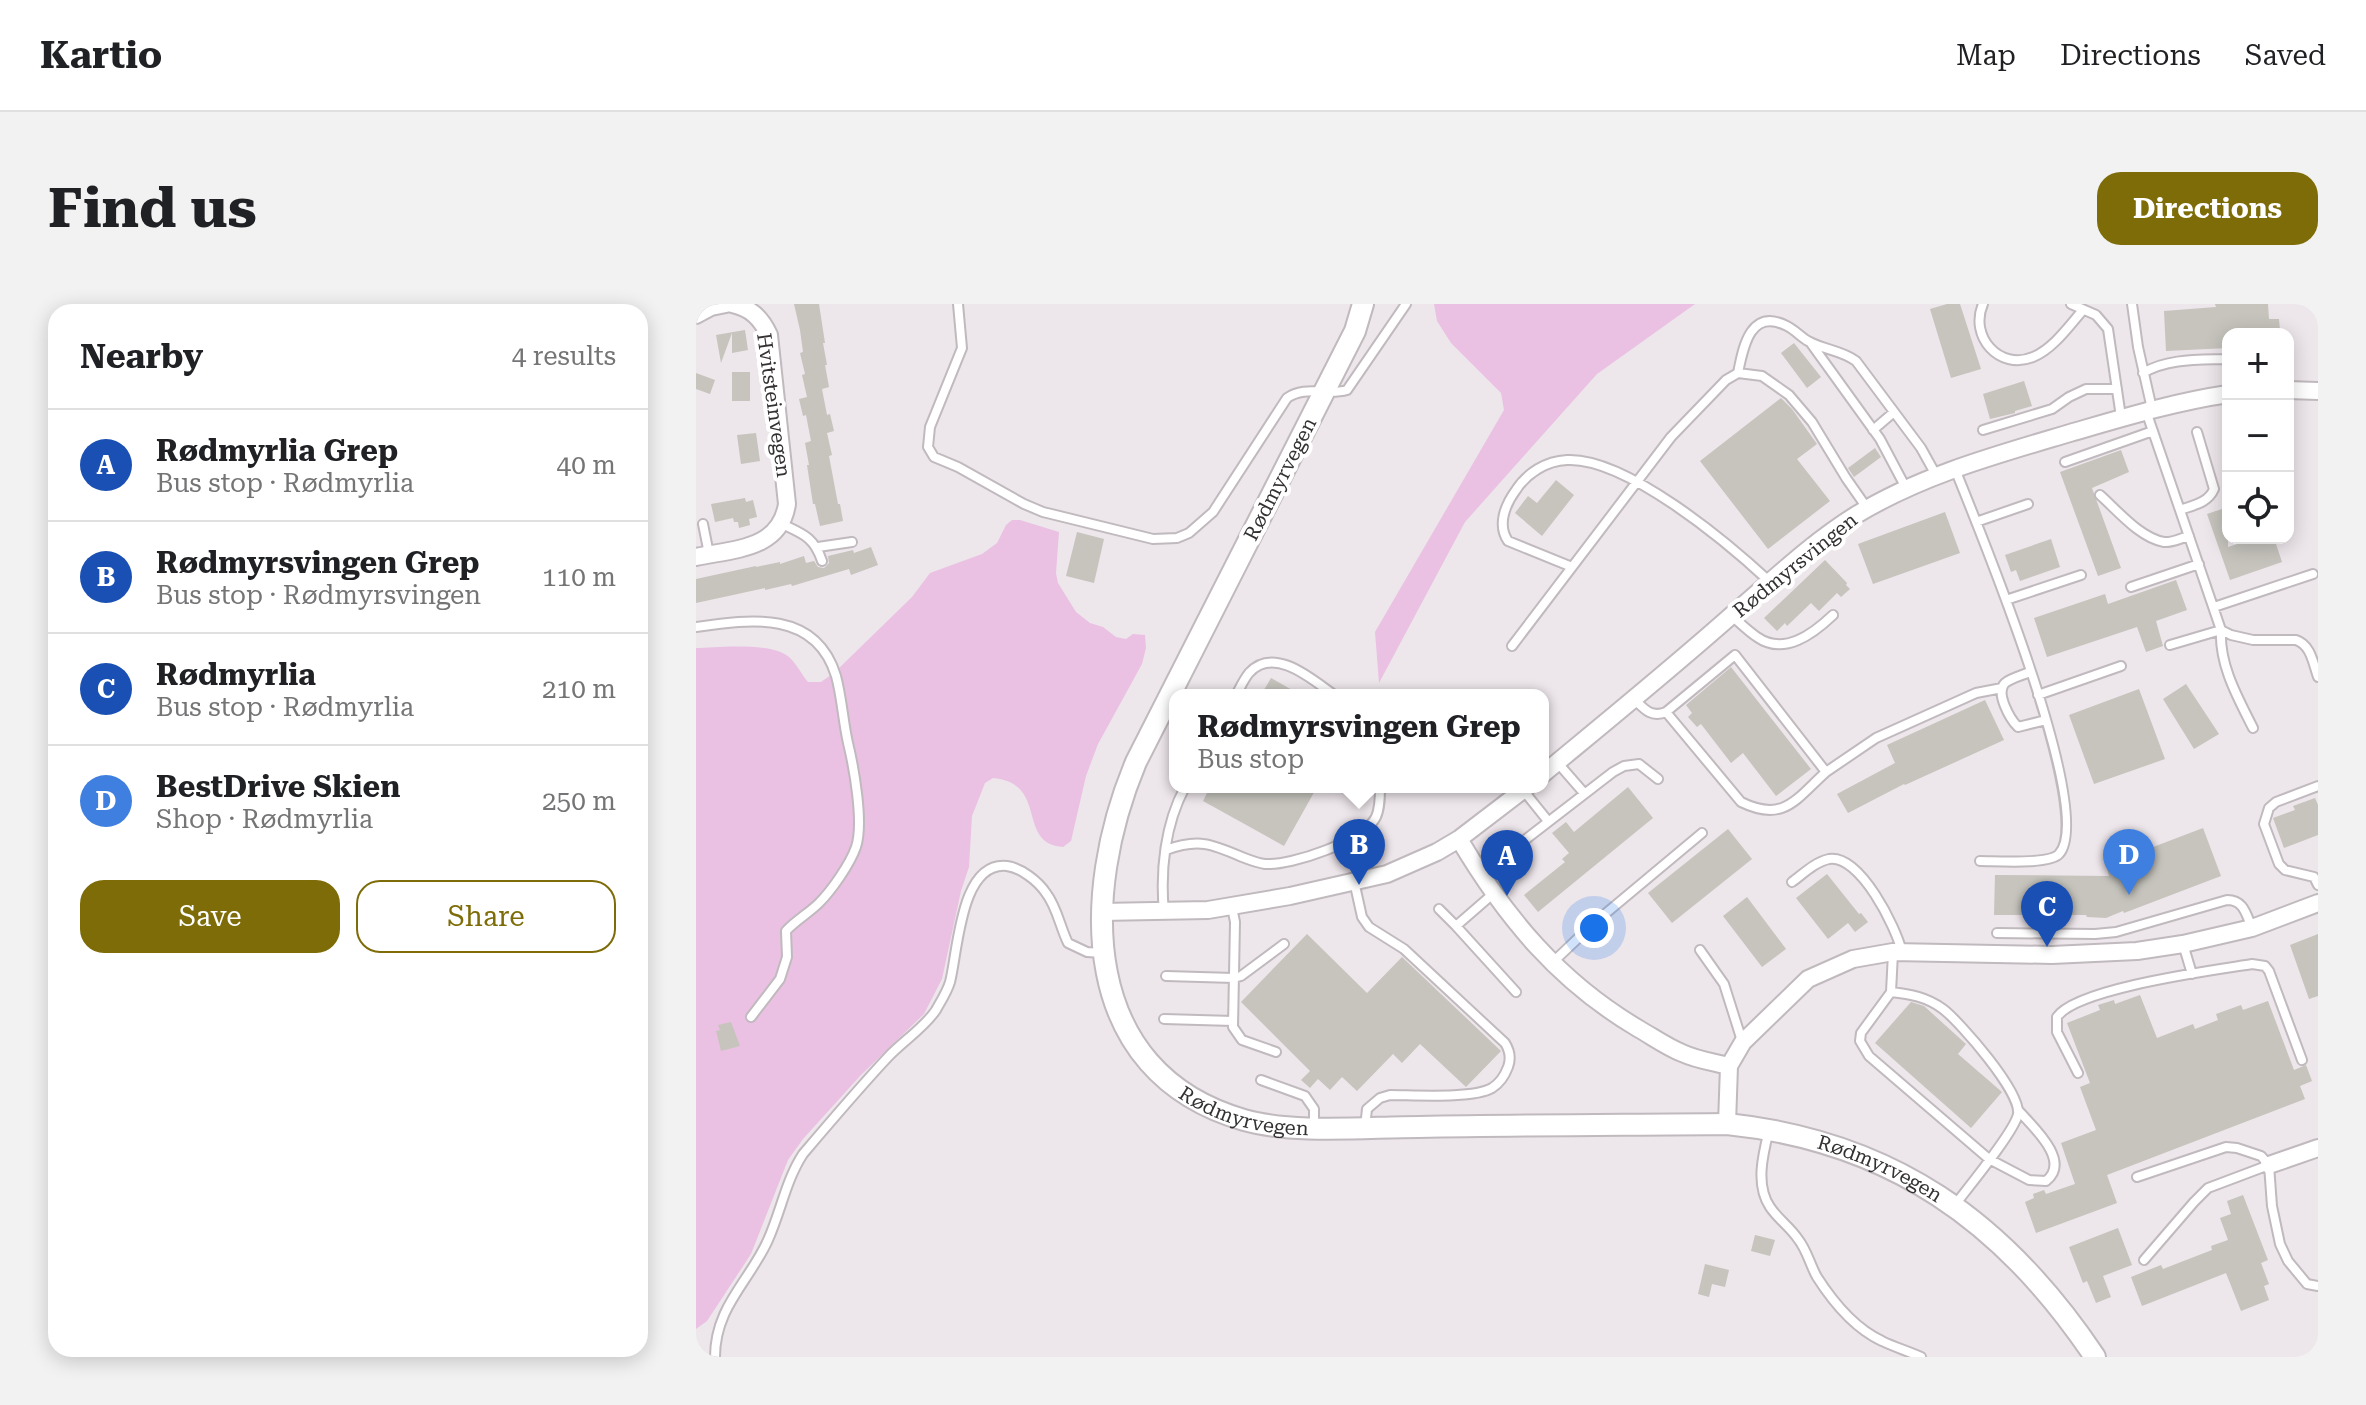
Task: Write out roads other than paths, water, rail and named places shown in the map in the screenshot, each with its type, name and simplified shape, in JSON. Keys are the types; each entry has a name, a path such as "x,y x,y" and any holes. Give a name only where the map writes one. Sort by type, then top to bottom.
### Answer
{"street":[{"name":"Rødmyrvegen","path":"1173,689 1355,331 1363,304"},
{"name":"Hvitsteinvegen","path":"696,315 711,307 738,305 761,320 769,335 787,504 782,524"},
{"path":"2294,390 2318,391"},
{"name":"Rødmyrsvingen","path":"1549,769 1825,537 1868,508 1955,468 2149,410 2222,395"},
{"path":"702,556 763,541 782,524"},
{"name":"Rødmyrvegen","path":"1169,697 1136,762 1115,816 1104,873 1101,912 1102,953 1110,988 1126,1029 1167,1079 1201,1103 1260,1124 1314,1127 1727,1124 1769,1129 1822,1141 1863,1155 1903,1174 1954,1206 2037,1282 2095,1357"},
{"path":"1101,912 1164,913 1232,907 1387,874 1459,839 1519,793"},
{"path":"1459,839 1494,893 1530,941 1552,964 1604,1007 1667,1045 1684,1054 1729,1066"},
{"path":"1727,1124 1729,1066 1743,1042 1808,979 1853,959 1897,952 2052,955 2137,951 2252,928 2318,903"},
{"path":"2269,1165 2318,1148"}],"lane":[{"path":"958,304 962,348 930,427 928,447 934,457 1024,504 1064,518 1153,539 1177,538 1189,533 1213,512 1287,398 1305,391 1337,393 1347,390 1406,304"},
{"path":"1983,304 1979,322 1988,347 2013,360 2035,356 2048,348 2083,310"},
{"path":"2071,304 2096,315 2108,329 2121,418"},
{"path":"2132,304 2153,431 2214,607 2228,673 2253,728"},
{"path":"1738,373 1749,334 1763,323 1779,323 1789,327 1809,342 1873,430 1906,488"},
{"path":"1809,342 1846,354 1856,361 1921,448 1936,475"},
{"path":"2143,373 2158,365 2174,362 2222,359"},
{"path":"1512,646 1671,437 1726,380 1738,373 1762,376 1789,395 1812,422 1868,508"},
{"path":"1983,430 2052,409 2086,389 2117,389"},
{"path":"1873,430 1894,412"},
{"path":"2065,462 2153,431"},
{"path":"2180,510 2205,501 2214,489 2197,432"},
{"path":"1572,567 1508,541 1502,524 1516,490 1537,469 1565,460 1595,464 1635,482 1706,526 1770,582"},
{"path":"1955,468 2006,600 2046,720 2063,790 2066,821 2064,847 2054,858 1980,861"},
{"path":"2100,495 2139,530 2154,538 2171,542 2189,536"},
{"path":"1976,522 2028,504"},
{"path":"702,556 703,524"},
{"path":"782,524 811,539 818,547 822,561"},
{"path":"818,547 852,542"},
{"path":"2131,587 2199,564"},
{"path":"2214,607 2313,574"},
{"path":"2006,600 2081,575"},
{"path":"1732,616 1760,639 1772,644 1788,644 1817,631 1833,615"},
{"path":"696,627 757,620 783,624 805,632 820,644 836,677 858,803 857,845 837,881 819,903 786,931 787,957 780,979 751,1017"},
{"path":"2170,645 2221,630 2253,640 2296,640 2313,648 2318,677"},
{"path":"1633,698 1649,714 1657,716 1735,655 1826,772"},
{"path":"1239,689 1248,674 1257,667 1276,663 1298,670 1325,689"},
{"path":"2038,695 2121,666"},
{"path":"1666,712 1741,802 1769,812 1785,809 1826,772 1876,738 1976,693 2002,688 2009,681 2030,672"},
{"path":"2002,688 2012,721 2018,727 2046,720"},
{"path":"1557,762 1584,793"},
{"path":"1504,856 1613,772 1633,763 1658,779"},
{"path":"2318,786 2276,802 2269,808 2264,824 2279,864 2293,873 2314,877 2318,885"},
{"path":"1164,913 1162,889 1166,850 1183,793"},
{"path":"1166,850 1203,842 1258,863 1283,863 1353,839 1376,818 1380,793"},
{"path":"1528,793 1548,821"},
{"path":"1552,964 1593,924 1702,833"},
{"path":"1792,882 1819,863 1839,859 1847,863 1857,871 1891,919 1899,937 1891,992 1861,1033 1862,1046 1869,1056 1989,1159 2029,1180 2046,1181 2052,1176 2054,1157 2048,1146 2018,1110 2014,1096 1973,1038 1942,1008 1917,995 1891,992"},
{"path":"715,1357 718,1328 726,1309 764,1247 793,1169 890,1056 934,1013 941,1001 949,985 968,898 983,875 993,867 1003,866 1027,875 1045,891 1068,943 1087,952 1102,953"},
{"path":"1354,881 1362,917 1369,927 1404,949 1496,1034 1509,1049 1510,1058 1502,1079 1482,1092 1390,1095 1380,1098 1367,1109 1365,1127"},
{"path":"1456,926 1494,893"},
{"path":"1997,933 2116,932 2227,900 2242,905 2252,928"},
{"path":"1232,907 1235,922 1233,1027 1242,1040 1276,1052"},
{"path":"1439,909 1516,992"},
{"path":"2052,934 2052,955"},
{"path":"1166,976 1234,978 1248,973 1284,944"},
{"path":"2183,944 2192,974"},
{"path":"1700,950 1724,984 1743,1042"},
{"path":"2078,1073 2057,1032 2057,1017 2067,1007 2117,989 2252,964 2265,966 2269,971 2302,1060"},
{"path":"1164,1019 1233,1021"},
{"path":"1261,1080 1305,1096 1314,1109 1314,1127"},
{"path":"1954,1206 2017,1117 2018,1110"},
{"path":"1769,1129 1761,1180 1769,1207 1798,1239 1821,1283 1851,1319 1882,1341 1921,1357"},
{"path":"2137,1177 2226,1147 2261,1156 2269,1165 2272,1206 2280,1244 2288,1261 2307,1284 2318,1286"},
{"path":"2144,1260 2208,1188 2269,1165"}],"place":[{"name":"Rødmyrsvingen Grep","path":"1359,885"},
{"name":"BestDrive Skien","path":"2129,895"},
{"name":"Rødmyrlia Grep","path":"1507,896"},
{"name":"Rødmyrlia","path":"2047,947"}]}
